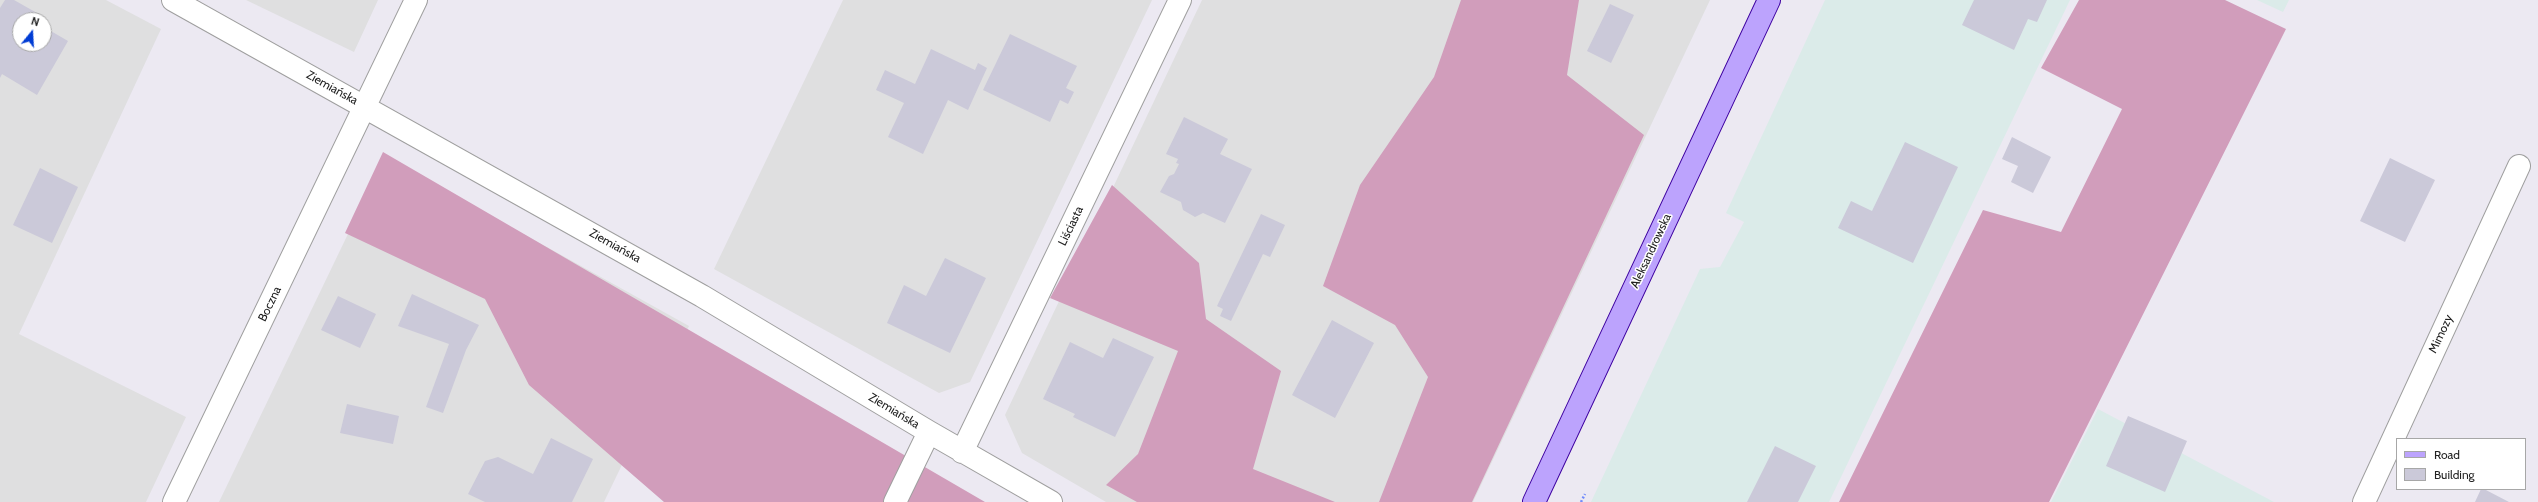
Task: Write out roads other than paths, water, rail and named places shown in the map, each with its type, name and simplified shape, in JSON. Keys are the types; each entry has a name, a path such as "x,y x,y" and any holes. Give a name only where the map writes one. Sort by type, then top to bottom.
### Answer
{"main road":[{"name":"Aleksandrowska","path":"1534,502 1769,0"}],"street":[{"name":"Ziemiańska","path":"173,0 365,106 702,296 962,452 1051,502"},
{"name":"Boczna","path":"174,502 416,0"},
{"name":"Liściasta","path":"962,452 1180,0"},
{"name":"Mimozy","path":"2364,502 2519,166"},
{"path":"894,502 929,432"}]}
